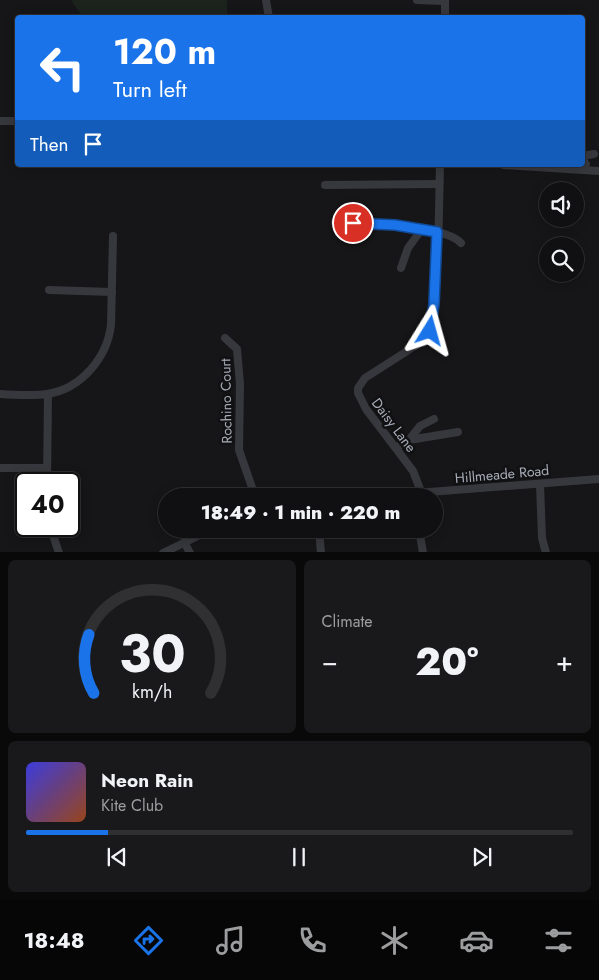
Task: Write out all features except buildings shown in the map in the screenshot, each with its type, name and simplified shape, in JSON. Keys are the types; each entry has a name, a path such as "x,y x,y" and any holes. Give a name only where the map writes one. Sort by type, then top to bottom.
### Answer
{"street":[{"path":"266,0 268,15"},
{"path":"417,0 445,0 445,15"},
{"path":"0,121 15,121"},
{"path":"585,156 594,154"},
{"name":"Daisy Lane","path":"420,488 418,481 397,447 362,403 358,388 365,378 426,339 429,334 434,304 440,167"},
{"path":"567,167 599,171"},
{"path":"325,185 439,184"},
{"path":"335,222 395,225 422,229 457,239 461,243"},
{"path":"401,268 408,248 422,229"},
{"path":"0,394 48,394 79,380 100,358 110,335 113,236"},
{"path":"49,290 112,292"},
{"name":"Rochino Court","path":"225,338 237,349 240,384 239,450 252,488"},
{"path":"47,472 48,394"},
{"path":"409,440 420,426 434,419"},
{"path":"397,447 409,440 458,432"},
{"path":"0,468 47,468"},
{"name":"Hillmeade Road","path":"443,492 599,479"},
{"path":"540,484 542,538 546,552"},
{"path":"54,537 60,552"},
{"path":"163,552 193,538"},
{"path":"320,538 321,552"},
{"path":"421,538 423,552"},
{"path":"184,542 190,552"}],"shaded area":[{"path":"71,0 227,0 227,15 82,15"}],"route":[{"path":"353,223 395,225 437,232 434,304 430,331"}]}
